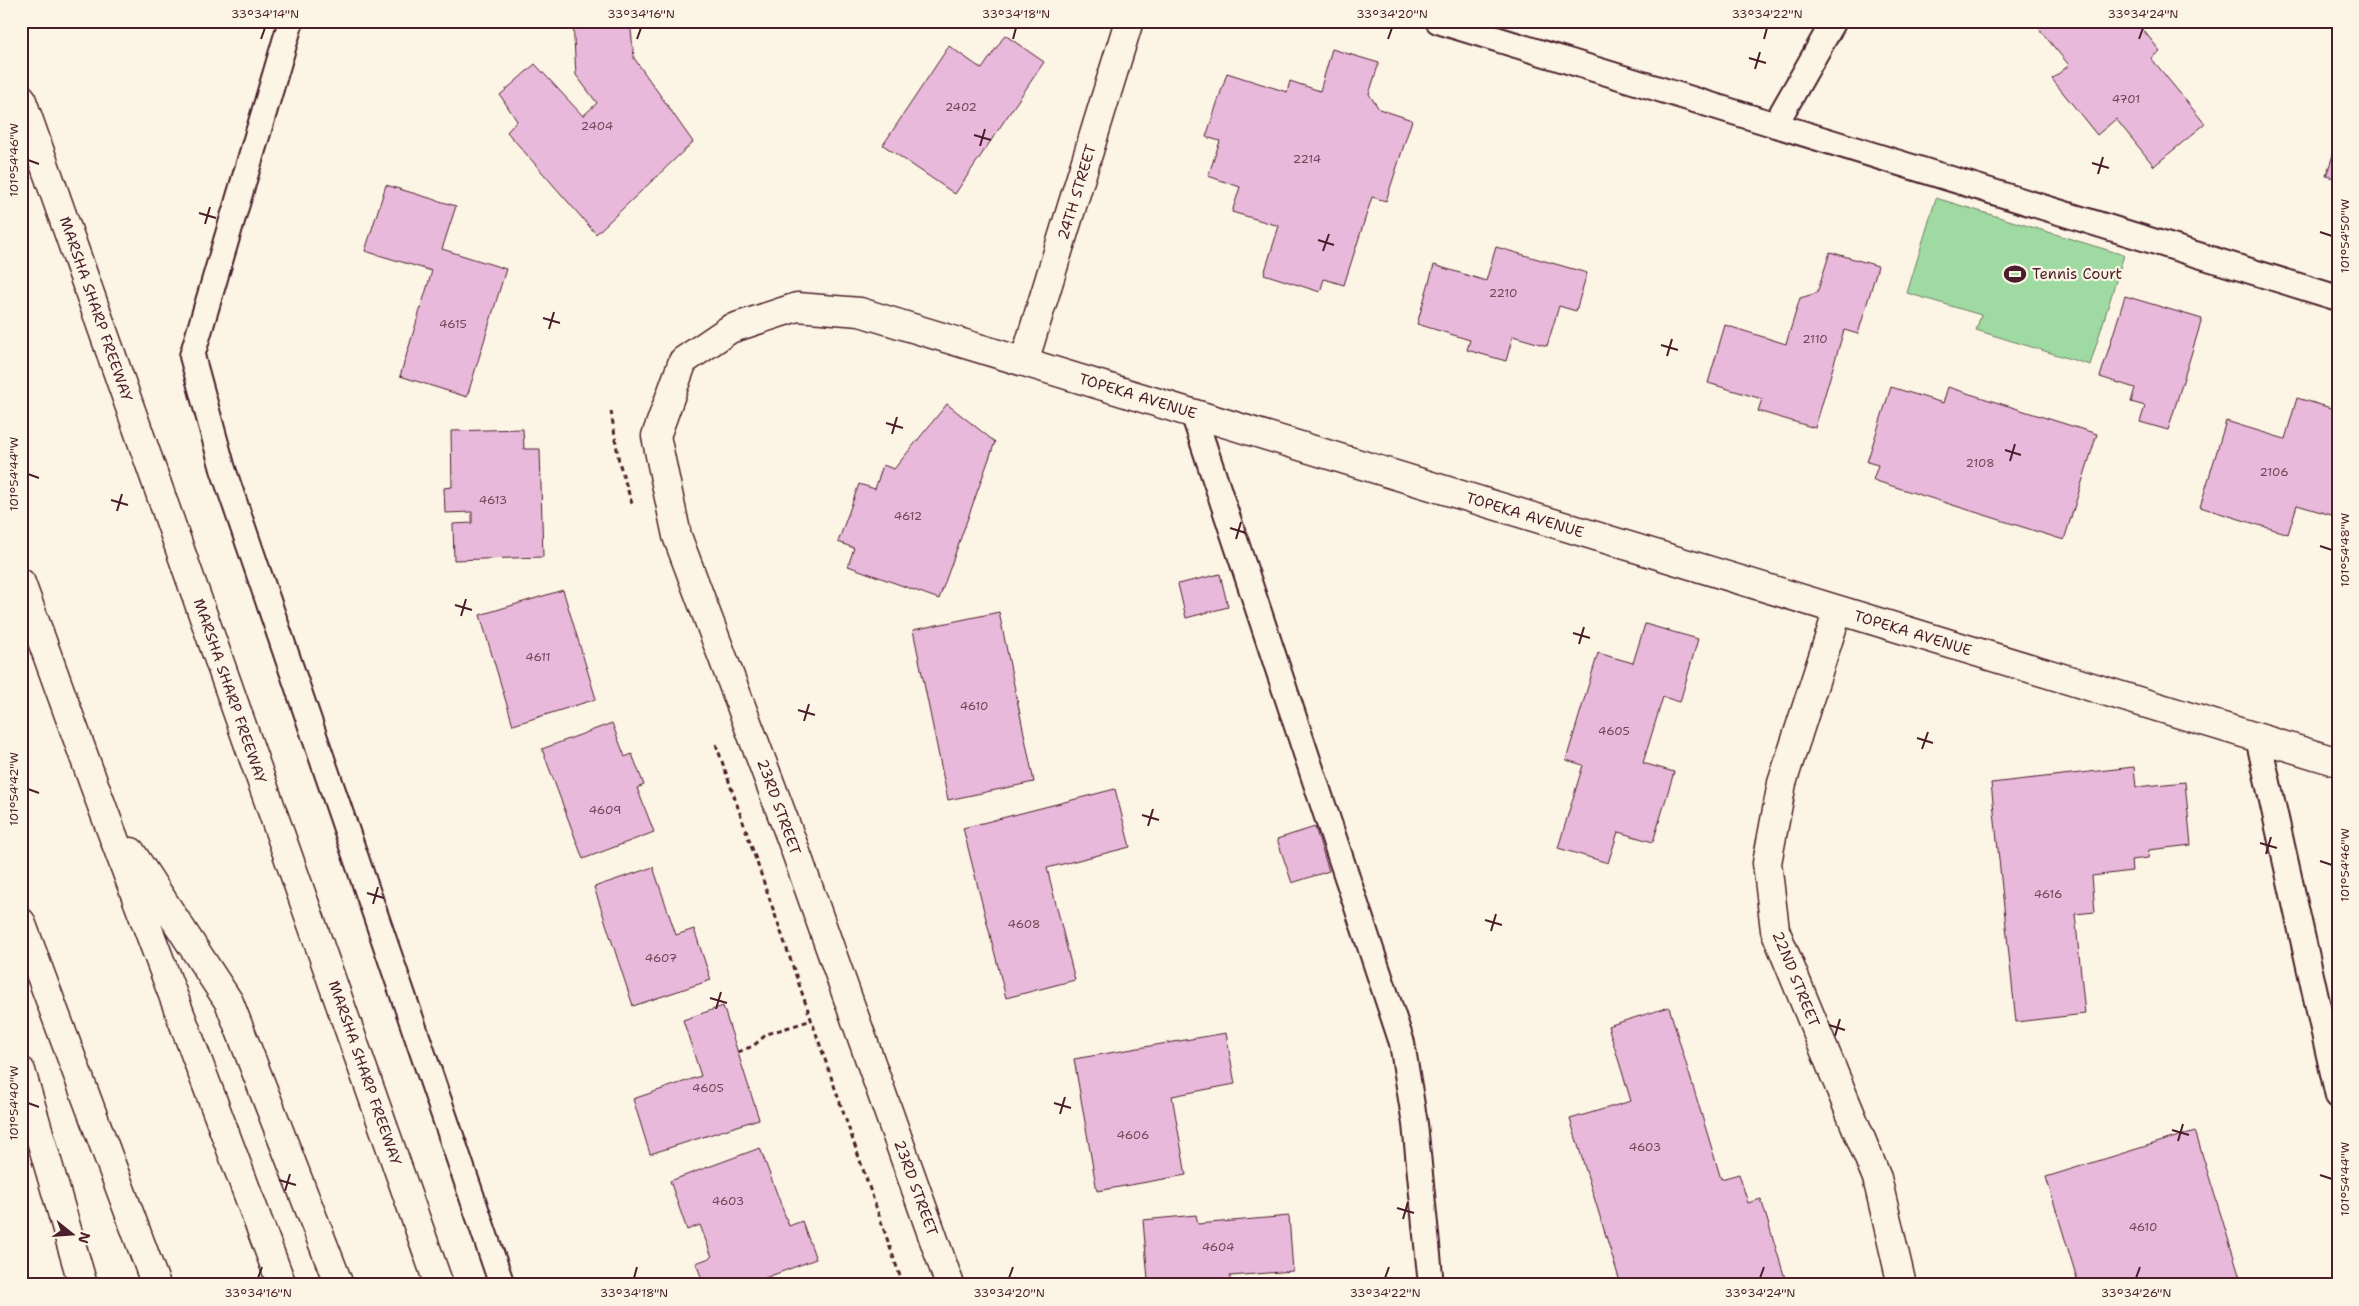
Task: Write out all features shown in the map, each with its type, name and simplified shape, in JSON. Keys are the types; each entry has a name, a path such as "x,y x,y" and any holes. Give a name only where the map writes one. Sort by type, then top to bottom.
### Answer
{"main road":[{"name":"24TH STREET","path":"1024,362 1129,21"},
{"name":"MARSHA SHARP FREEWAY","path":"21,98 439,1285"},
{"name":"TOPEKA AVENUE","path":"713,340 730,329 796,307 860,312 2338,762"},
{"name":"23RD STREET","path":"713,340 683,361 656,436 677,536 793,844 950,1285"},
{"path":"21,584 103,809 282,1285"},
{"name":"22ND STREET","path":"1838,610 1782,784 1767,863 1775,930 1877,1178 1902,1285"},
{"path":"103,809 229,1002 339,1285"},
{"path":"21,922 156,1285"},
{"path":"21,1070 83,1285"}],"lane":[{"path":"291,21 192,356 222,469 502,1285"},
{"path":"1438,21 2338,298"},
{"path":"1775,125 1834,21"},
{"path":"1193,413 1402,1043 1415,1124 1431,1285"},
{"path":"2258,738 2338,1096"}],"path":[{"path":"611,411 619,462 634,508"},
{"path":"714,738 904,1285"},
{"path":"738,1052 753,1046 767,1034 812,1019"}],"green space":[{"name":"Tennis Court","path":"1936,198 2124,255 2090,365 1976,330 1981,315 1907,293"}],"building":[{"path":"573,21 630,21 634,58 693,142 596,234 507,132 517,121 500,95 535,64 583,116 597,103 576,75"},
{"path":"2037,21 2104,21 2110,28 2117,21 2136,21 2160,51 2151,58 2205,124 2154,166 2116,119 2097,135 2052,79 2069,65 2034,23"},
{"path":"1005,35 1044,62 955,194 883,145 949,46 982,69"},
{"path":"1332,49 1379,63 1369,94 1379,109 1412,120 1386,201 1372,197 1344,285 1324,279 1320,292 1264,274 1279,226 1232,212 1240,187 1208,176 1220,141 1206,137 1227,73 1287,92 1290,81 1320,91"},
{"path":"2338,140 2338,179 2326,176"},
{"path":"386,185 456,206 442,249 506,269 467,397 400,376 432,271 365,251"},
{"path":"1496,247 1587,273 1576,311 1559,306 1547,346 1513,336 1506,361 1467,350 1470,340 1417,324 1434,265 1486,281"},
{"path":"1830,252 1878,266 1858,334 1844,330 1815,428 1758,411 1762,399 1708,383 1725,325 1786,344 1800,298 1817,293"},
{"path":"2125,296 2202,319 2168,430 2140,422 2145,406 2131,402 2135,388 2100,377"},
{"path":"1891,387 1943,403 1948,387 2097,434 2064,540 1873,480 1878,465 1867,462"},
{"path":"2297,398 2338,410 2338,517 2297,505 2288,534 2200,507 2226,421 2285,439"},
{"path":"947,404 995,442 939,599 848,566 854,548 838,542 859,484 875,489 883,465 894,469"},
{"path":"523,429 524,449 540,449 543,557 454,560 453,524 472,523 472,512 445,513 444,488 452,487 451,431"},
{"path":"1220,574 1228,607 1186,618 1178,584"},
{"path":"563,590 596,699 513,725 480,615"},
{"path":"999,612 1034,782 948,800 913,630"},
{"path":"1645,624 1698,639 1680,702 1663,697 1643,763 1674,772 1653,842 1618,832 1608,863 1558,848 1583,765 1566,760 1598,653 1633,663"},
{"path":"612,723 625,757 632,754 644,785 637,788 654,832 583,859 542,749"},
{"path":"2134,767 2136,787 2185,782 2191,845 2149,850 2148,858 2131,860 2132,871 2092,876 2095,912 2075,914 2085,1014 2016,1022 1991,783"},
{"path":"1115,789 1130,847 1047,868 1075,980 1006,998 963,828"},
{"path":"1315,827 1329,871 1292,883 1277,839"},
{"path":"653,867 676,935 694,929 711,980 633,1006 594,887"},
{"path":"723,1006 759,1119 650,1154 633,1099 701,1076 683,1020"},
{"path":"1669,1007 1721,1179 1739,1174 1748,1203 1761,1199 1787,1285 1621,1285 1570,1119 1631,1101 1608,1026"},
{"path":"1226,1033 1235,1084 1172,1096 1186,1175 1097,1191 1074,1059"},
{"path":"2195,1131 2240,1277 2215,1285 2079,1285 2046,1177"},
{"path":"760,1148 789,1226 802,1221 816,1259 746,1285 704,1285 696,1263 712,1257 700,1225 687,1230 670,1181"},
{"path":"1196,1215 1198,1224 1289,1216 1293,1271 1230,1276 1230,1285 1127,1285 1127,1281 1148,1280 1143,1220"}],"place":[{"name":"Tennis Court","path":"2015,274"}]}
